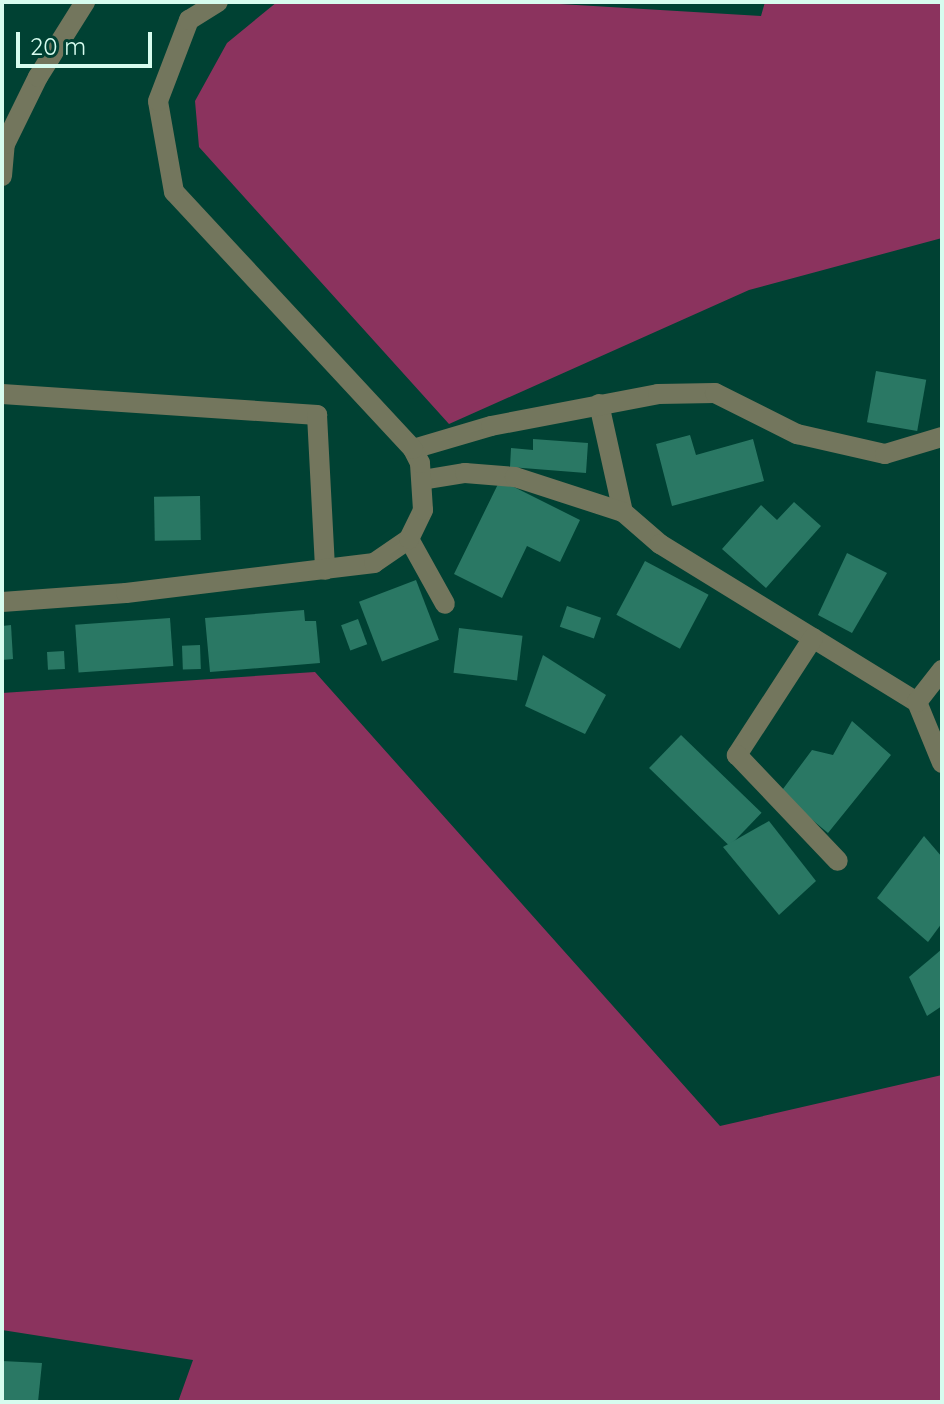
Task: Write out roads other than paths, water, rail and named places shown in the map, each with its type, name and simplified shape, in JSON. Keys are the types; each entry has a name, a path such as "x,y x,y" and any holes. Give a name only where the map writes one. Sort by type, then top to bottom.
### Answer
{"street":[{"path":"2,176 5,144 38,77 85,2"},
{"path":"2,602 126,593 374,563 409,539 423,510 420,463 413,449 174,192 158,101 189,20 218,2"},
{"path":"413,449 491,426 658,394 715,393 797,434 885,454 942,437"},
{"path":"2,394 317,415 325,570"},
{"path":"599,404 623,512"},
{"path":"422,480 465,473 515,477 623,512 660,544 917,702 942,763"},
{"path":"409,539 445,604"},
{"path":"813,638 737,755 838,861"},
{"path":"917,702 942,670"}]}
